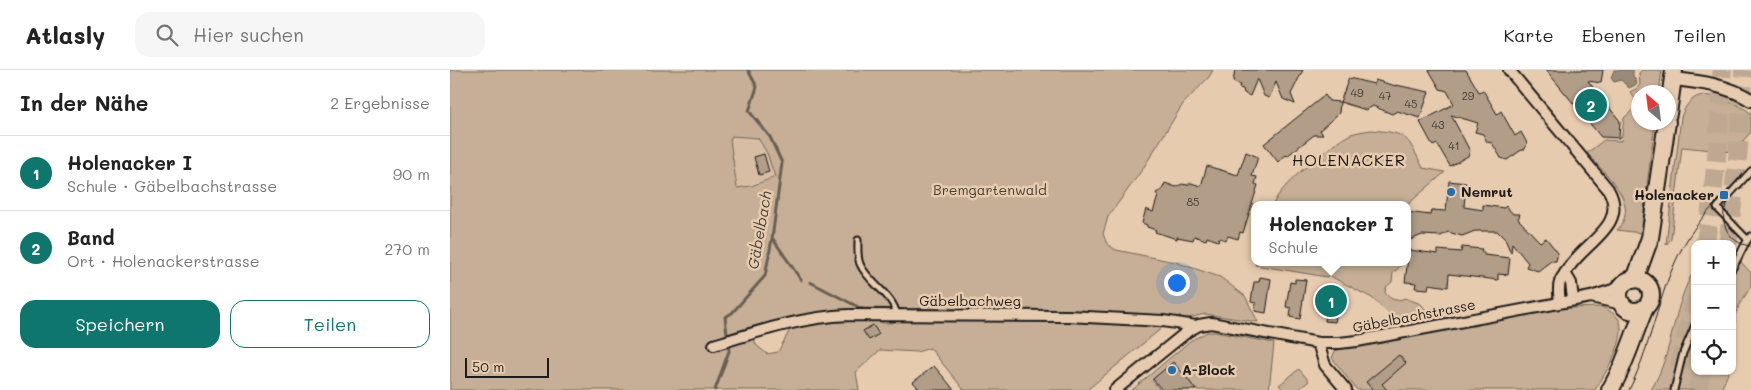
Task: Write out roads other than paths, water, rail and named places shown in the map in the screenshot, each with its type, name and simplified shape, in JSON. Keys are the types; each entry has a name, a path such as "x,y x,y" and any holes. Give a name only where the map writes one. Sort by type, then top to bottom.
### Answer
{"main road":[{"path":"1635,332 1619,295 1627,283 1637,274 1650,238 1666,130"},
{"path":"1610,390 1625,363 1635,332 1650,300 1651,296 1648,287 1652,257 1650,238"},
{"path":"1627,283 1641,281 1648,287"},
{"path":"1623,305 1636,311 1645,308"}],"street":[{"path":"1509,70 1608,188 1612,196 1614,206 1611,221 1570,264 1560,281 1560,302"},
{"path":"1674,74 1712,83 1751,100"},
{"path":"1565,273 1571,283 1573,299"},
{"name":"Gäbelbachstrasse","path":"1196,326 1211,323 1318,343 1357,341 1590,297 1627,283"},
{"name":"Gäbelbachstrasse","path":"1590,297 1623,305"},
{"name":"Gäbelbachweg","path":"714,345 790,322 826,316 1068,316 1163,321 1196,326"},
{"path":"1115,390 1196,326"},
{"path":"1318,343 1325,365 1346,390"}],"lane":[{"path":"1736,264 1749,238 1717,208 1751,172"},
{"path":"858,240 858,257 861,266 893,305 897,315"},
{"path":"1674,390 1683,353 1693,330"}],"waterway":[{"name":"Gäbelbach","path":"715,390 729,351 725,317 732,313 765,276 782,163 770,137 749,111 757,87 748,70"},
{"path":"773,239 801,280"},
{"path":"810,282 869,311"},
{"path":"917,310 984,310"}],"tunnel":[{"path":"1706,240 1712,201 1722,70"},
{"path":"1728,240 1738,153 1744,70"},
{"path":"1679,368 1691,316"},
{"path":"1697,390 1701,375"}],"tram line":[{"path":"1629,390 1645,352 1663,293 1678,256 1702,219 1751,166"},
{"path":"1731,197 1724,212 1727,230 1739,243 1751,246"}],"place":[{"name":"Band","path":"1591,105"},
{"name":"Nemrut","path":"1451,192"},
{"name":"Holenacker","path":"1724,195"},
{"name":"Holenacker I","path":"1331,301"},
{"name":"A-Block","path":"1172,370"}],"district":[{"name":"HOLENACKER","path":"1349,160"}],"park label":[{"name":"Bremgartenwald","path":"990,190"}]}
